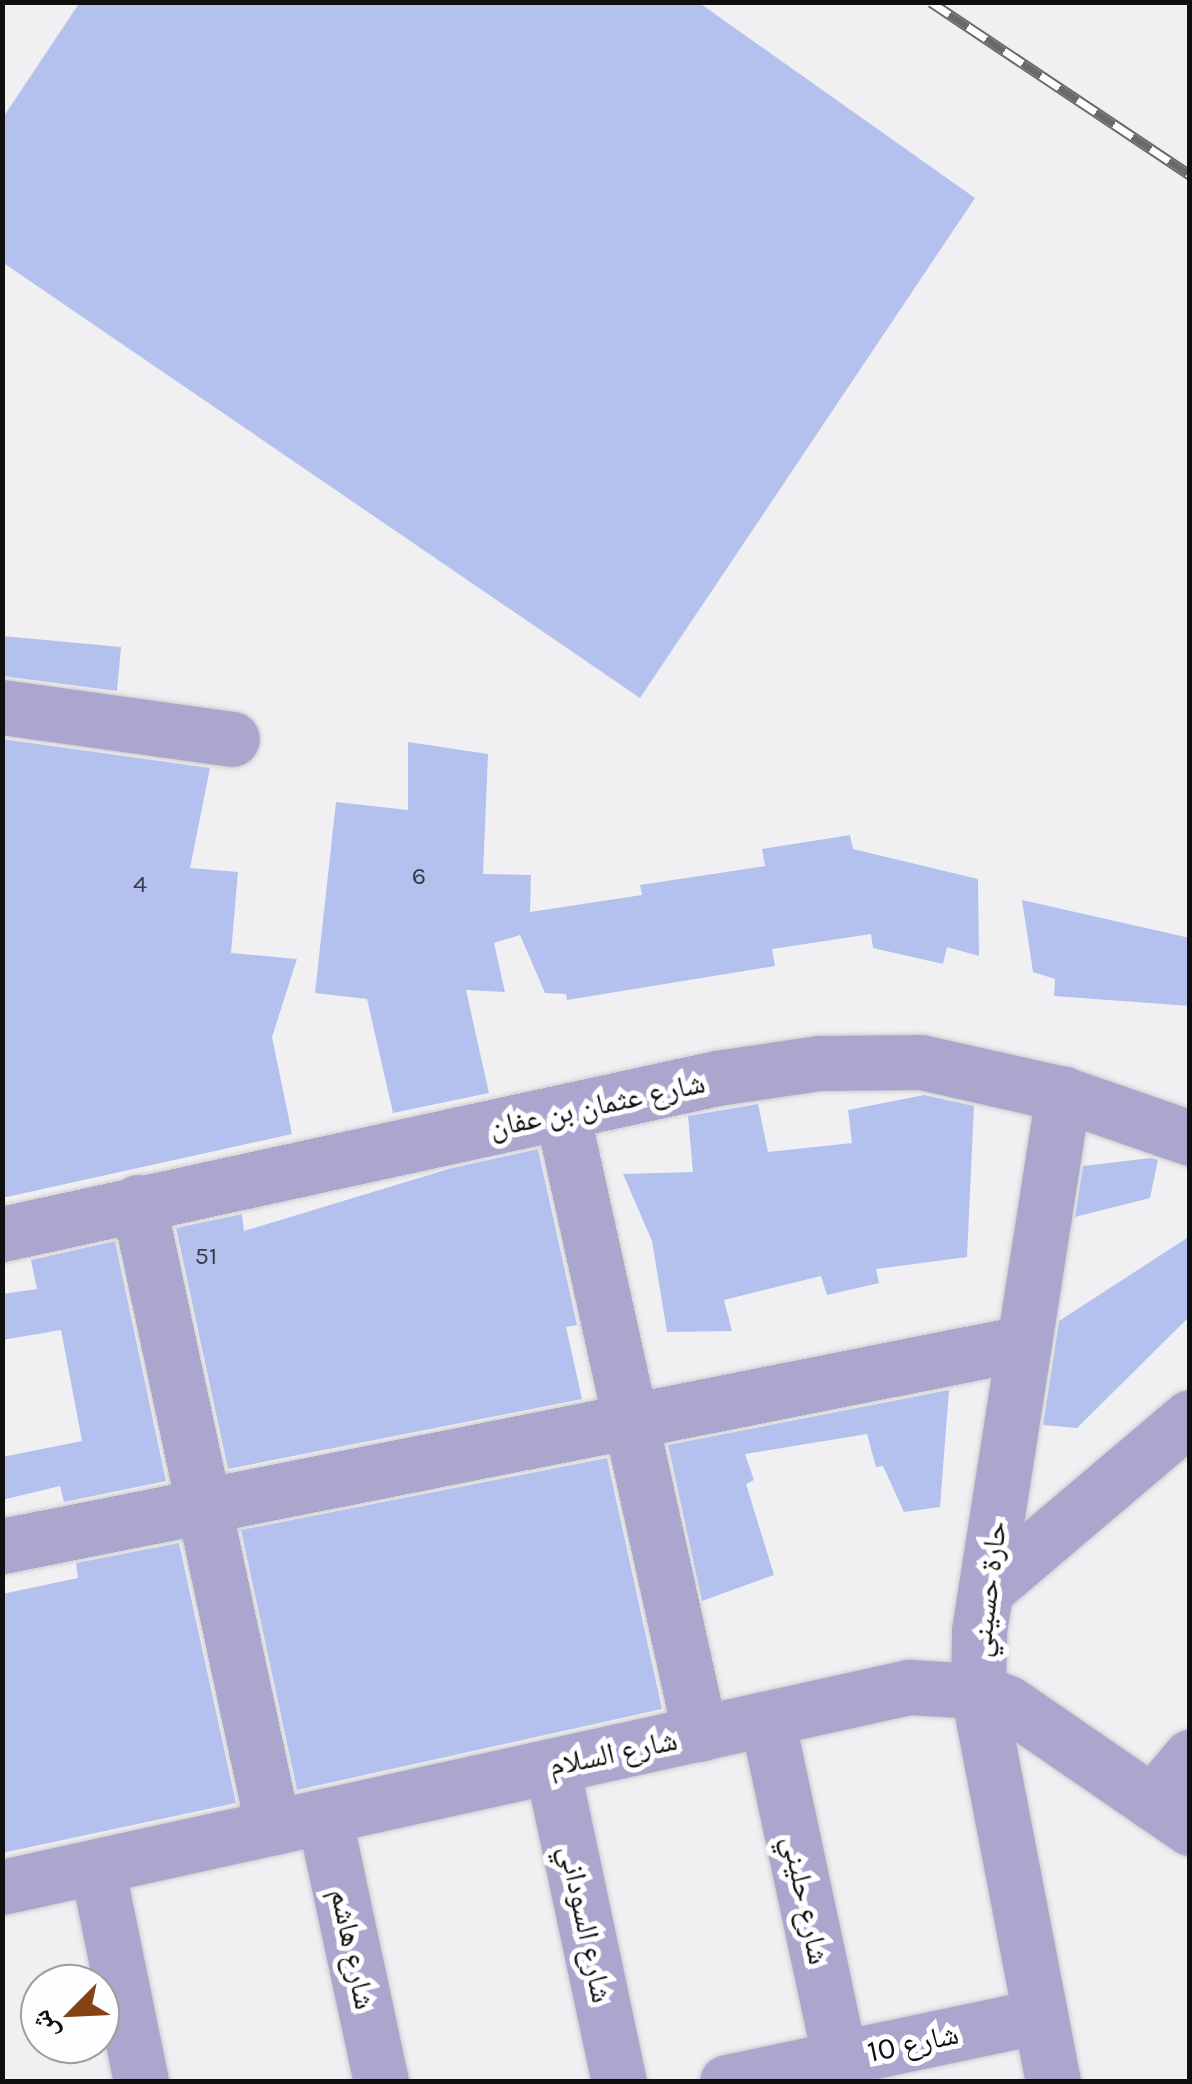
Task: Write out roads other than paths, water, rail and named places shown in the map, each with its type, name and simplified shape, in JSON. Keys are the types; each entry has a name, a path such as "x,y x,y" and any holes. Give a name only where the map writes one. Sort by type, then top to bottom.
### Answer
{"street":[{"path":"2,707 232,739"},
{"name":"شارع عثمان بن عفان","path":"2,1234 768,1068 870,1061 922,1062 1063,1094 1190,1138"},
{"name":"حارة حسيني","path":"1054,2082 978,1691 986,1590 1063,1094"},
{"path":"562,1114 700,1734"},
{"name":"شارع هاشم","path":"138,1202 203,1506 381,2082"},
{"path":"2,1546 1023,1343"},
{"path":"986,1590 1190,1417"},
{"name":"شارع السلام","path":"2,1887 909,1687 978,1691 1008,1704 1171,1815"},
{"name":"شارع حليني","path":"767,1719 842,2070"},
{"path":"1171,1815 1190,1757"},
{"name":"شارع السوداني","path":"552,1766 619,2082"},
{"path":"97,1866 142,2082"},
{"name":"شارع 10","path":"727,2082 842,2070 1040,2016"}],"railway":[{"path":"931,2 1190,175"}]}
